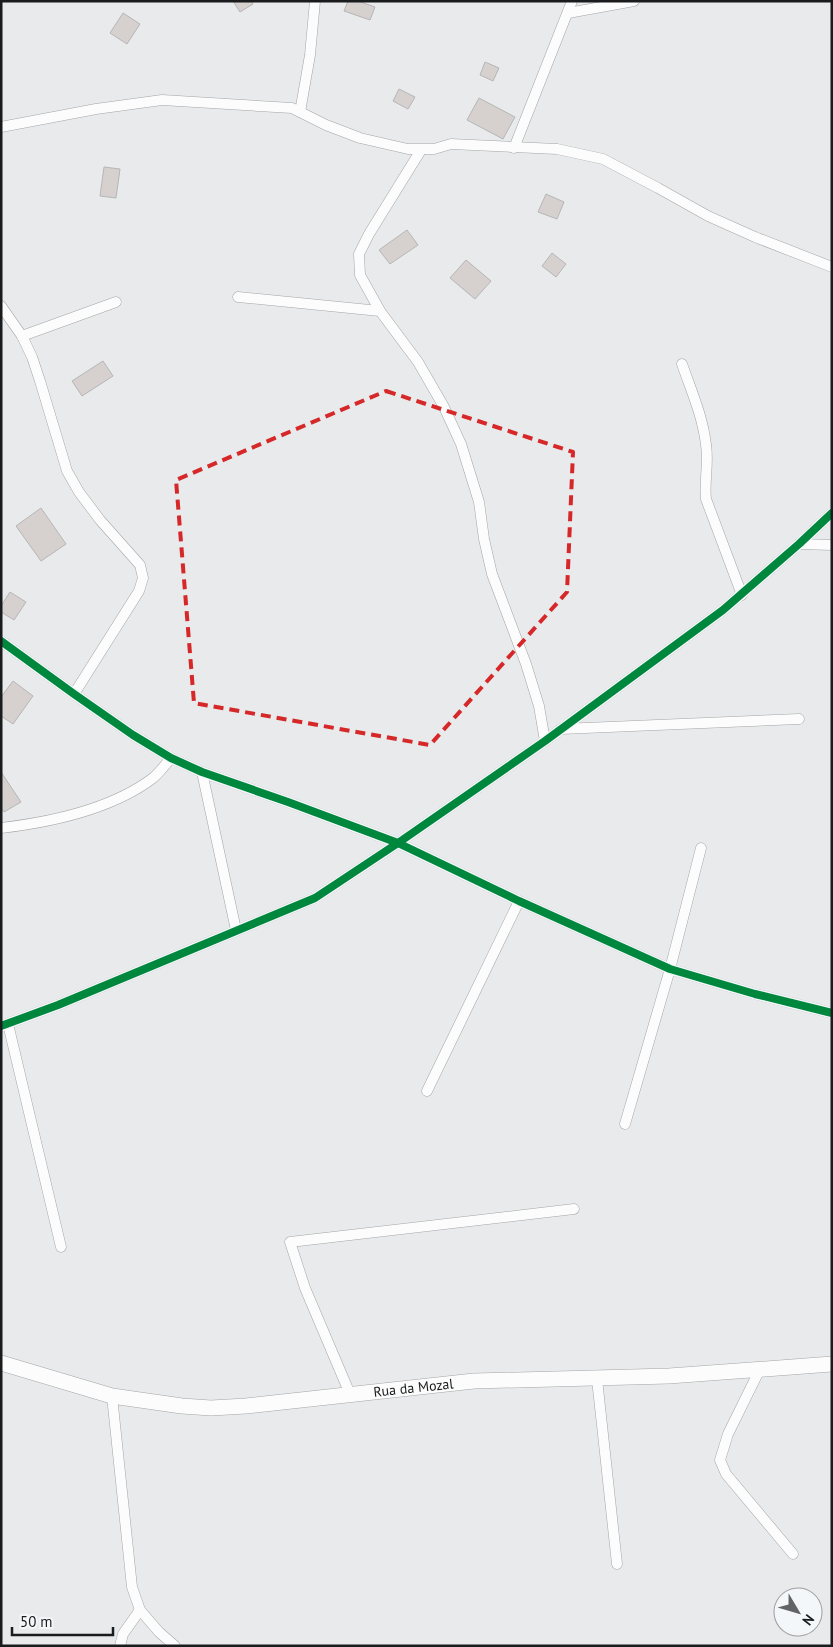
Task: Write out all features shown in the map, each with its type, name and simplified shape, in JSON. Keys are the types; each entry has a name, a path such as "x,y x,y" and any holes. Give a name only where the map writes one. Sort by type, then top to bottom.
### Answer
{"main road":[{"name":"Rua da Mozal","path":"1,1363 112,1396 182,1406 212,1408 474,1381 669,1376 832,1364"}],"street":[{"path":"300,112 310,55 315,1"},
{"path":"514,148 572,1"},
{"path":"568,13 634,1"},
{"path":"1,127 96,109 162,100 292,108 326,125 360,138 421,150 434,149 451,144 514,148 557,148 603,159 708,216 755,237 832,267"},
{"path":"421,150 369,234 359,254 360,275 380,311 418,362 444,407 461,444 479,502 484,539 492,574 526,664 538,706 545,741"},
{"path":"238,297 380,311"},
{"path":"22,336 116,302"},
{"path":"1,306 22,336 40,381 67,471 79,492 100,520 140,564 142,578 139,591 74,694"},
{"path":"682,364 700,414 707,446 704,484 706,499 742,595"},
{"path":"61,1247 5,1025 58,1005 315,898 545,741 723,610 832,513"},
{"path":"799,544 832,545"},
{"path":"1,641 133,735 171,758 202,772 398,843 519,902 670,969 755,994 832,1013"},
{"path":"560,729 799,719"},
{"path":"1,828 49,821 106,804 148,781 171,758"},
{"path":"202,772 236,930"},
{"path":"625,1124 670,969 701,848"},
{"path":"427,1091 519,902"},
{"path":"350,1394 305,1288 290,1242 574,1209"},
{"path":"760,1369 728,1434 720,1460 726,1474 794,1554"},
{"path":"597,1379 617,1564"},
{"path":"112,1396 132,1587 140,1610 159,1632 175,1646"},
{"path":"120,1646 123,1634 140,1610"}],"highlighted area":[{"path":"386,391 573,452 567,592 430,745 194,703 176,480"}],"building":[{"path":"233,1 251,1 253,4 240,12"},
{"path":"348,1 358,1 375,7 370,20 344,11"},
{"path":"123,13 140,24 127,44 110,33"},
{"path":"485,62 499,68 493,81 480,75"},
{"path":"399,89 415,97 408,109 393,101"},
{"path":"479,98 515,117 503,139 467,120"},
{"path":"104,167 120,169 116,198 100,196"},
{"path":"546,194 564,202 557,219 538,212"},
{"path":"407,230 418,245 390,264 379,250"},
{"path":"552,253 566,264 556,277 542,266"},
{"path":"466,260 491,281 475,299 450,278"},
{"path":"103,361 113,376 82,396 72,381"},
{"path":"41,508 66,544 41,561 16,526"},
{"path":"10,592 26,602 14,620 1,612 1,606"},
{"path":"13,681 33,696 13,724 1,716 1,697"},
{"path":"1,772 21,802 4,812 1,808"}],"cycle path":[{"path":"1,1026 58,1005 315,898 545,741 723,610 832,513"},
{"path":"1,641 133,735 171,758 202,772 398,843 519,901 670,969 755,994 832,1013"}]}
